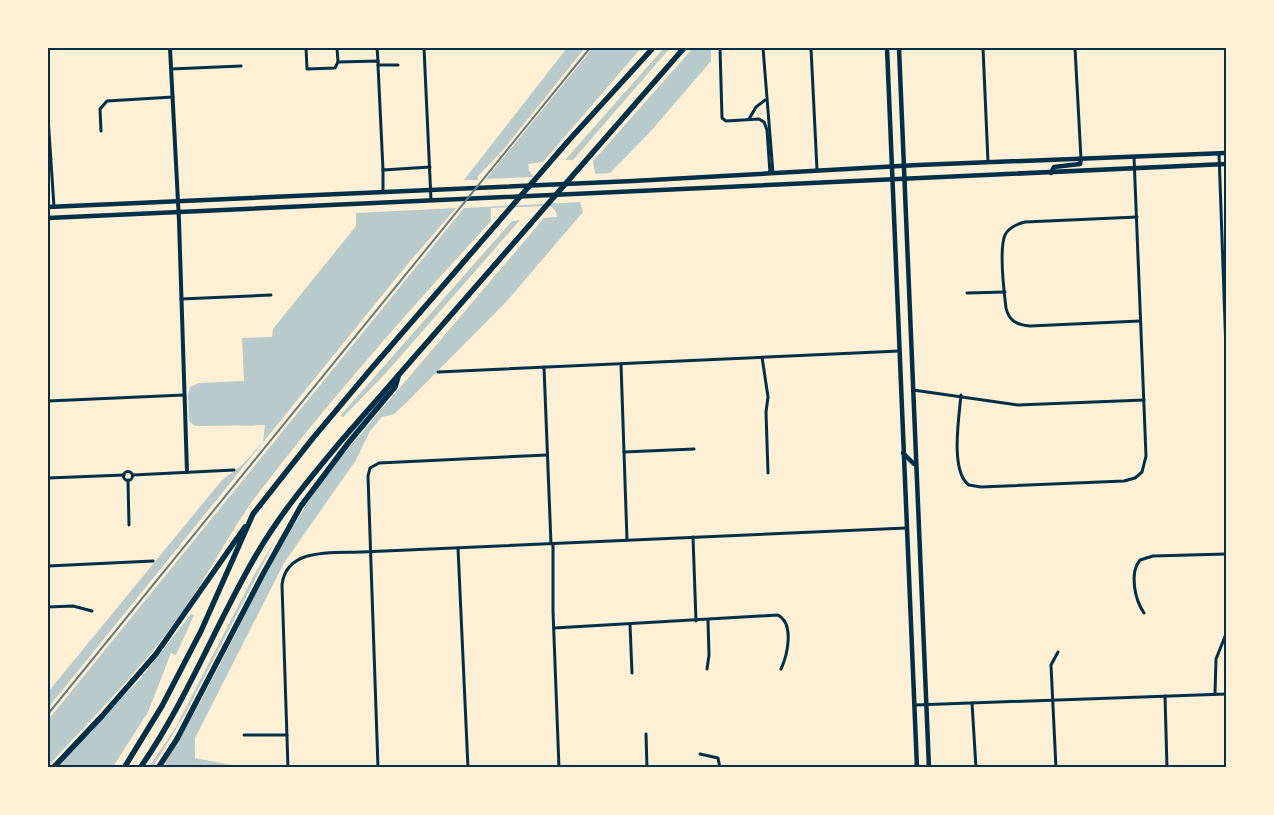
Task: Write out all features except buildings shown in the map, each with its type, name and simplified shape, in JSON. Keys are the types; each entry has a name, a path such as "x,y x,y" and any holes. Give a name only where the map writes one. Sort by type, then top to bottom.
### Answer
{"highway":[{"path":"53,768 156,654 253,514 313,438 550,163 653,48"},
{"path":"140,768 174,711 256,556 296,496 399,373 684,48"},
{"path":"158,768 177,739 301,506 394,387 399,373"},
{"path":"124,768 158,714 201,631 253,514"}],"main road":[{"path":"887,48 917,768"},
{"path":"899,48 914,465 929,768"},
{"path":"48,207 633,181 893,166 1226,152"},
{"path":"1051,172 1052,168 1057,166 1077,166 1081,159"},
{"path":"48,218 1226,164"},
{"path":"794,172 794,183"},
{"path":"728,176 728,188"},
{"path":"632,192 633,181"},
{"path":"366,192 366,203"},
{"path":"319,194 320,206"},
{"path":"896,280 907,279"},
{"path":"900,394 912,390"},
{"path":"903,453 914,465"},
{"path":"906,528 917,527"},
{"path":"911,614 922,614"}],"street":[{"path":"170,48 179,212 187,472"},
{"path":"306,48 307,69 335,68 338,62 337,48"},
{"path":"377,48 383,192"},
{"path":"424,48 431,201"},
{"path":"720,48 722,118 726,121 762,120 767,130 771,173"},
{"path":"763,48 765,100 770,126 771,173"},
{"path":"811,48 816,170"},
{"path":"983,48 988,162"},
{"path":"1075,48 1081,159"},
{"path":"338,62 398,65"},
{"path":"171,69 241,66"},
{"path":"101,131 100,109 107,101 172,97"},
{"path":"749,119 756,107 765,100"},
{"path":"48,117 54,206"},
{"path":"1219,153 1226,351"},
{"path":"961,395 958,427 959,472 969,485 980,487 1124,480 1138,476 1142,472 1146,456 1134,157"},
{"path":"383,170 430,167"},
{"path":"1137,217 1028,222 1018,224 1009,230 1003,243 1007,312 1015,322 1030,326 1140,321"},
{"path":"967,293 1005,292"},
{"path":"182,299 272,295"},
{"path":"438,372 899,351"},
{"path":"762,357 768,397 768,474"},
{"path":"621,364 627,540"},
{"path":"544,367 559,768"},
{"path":"912,390 961,395 1023,405 1144,400"},
{"path":"48,401 184,395"},
{"path":"624,452 694,449"},
{"path":"378,768 370,552 368,476 370,468 379,462 548,456"},
{"path":"128,480 133,476 234,470"},
{"path":"48,478 124,475 128,471 133,476"},
{"path":"124,475 128,480 130,525"},
{"path":"288,768 282,590 285,574 290,565 309,555 906,528"},
{"path":"693,537 696,622"},
{"path":"458,548 468,768"},
{"path":"1144,613 1137,602 1136,590 1135,568 1140,560 1150,556 1226,554"},
{"path":"48,566 153,562"},
{"path":"48,607 73,606 92,611"},
{"path":"554,628 696,622 747,616 780,616 786,625 787,655 781,669"},
{"path":"707,669 709,655 708,621"},
{"path":"630,625 632,673"},
{"path":"1215,694 1216,660 1226,634"},
{"path":"1056,768 1051,665 1058,652"},
{"path":"915,705 1226,694"},
{"path":"1165,696 1167,768"},
{"path":"972,703 976,768"},
{"path":"646,734 647,768"},
{"path":"244,735 288,735"},
{"path":"700,754 716,756 719,760 720,768"}],"shaded area":[{"path":"567,48 585,48 503,150 478,176 478,180 464,180"},
{"path":"593,48 641,48 543,162 528,164 533,177 486,179"},
{"path":"664,48 670,48 573,160 565,160"},
{"path":"693,48 711,48 711,61 651,131 610,173 595,174 593,161"},
{"path":"580,202 583,212 506,302 406,403 394,414 382,417 370,431 356,460 284,563 195,738 195,758 242,767 162,767 205,693 264,578 307,504 331,469 544,218 557,217 556,212 551,206 491,208 491,221 372,353 260,491 239,521 191,600 165,635 116,693 48,766 48,720 464,208"},
{"path":"456,208 401,272 48,708 48,692 222,480 241,466 263,442 265,425 195,426 189,421 188,395 190,387 199,383 244,381 242,338 272,337 273,329 356,226 356,213"},
{"path":"520,220 385,374 343,417 340,416 512,221"},
{"path":"276,539 185,714 153,767 149,767 176,727 254,575"},
{"path":"191,614 194,615 176,655 171,653 148,712 113,767 57,767 140,679"}],"railway":[{"path":"48,714 590,48"}]}
